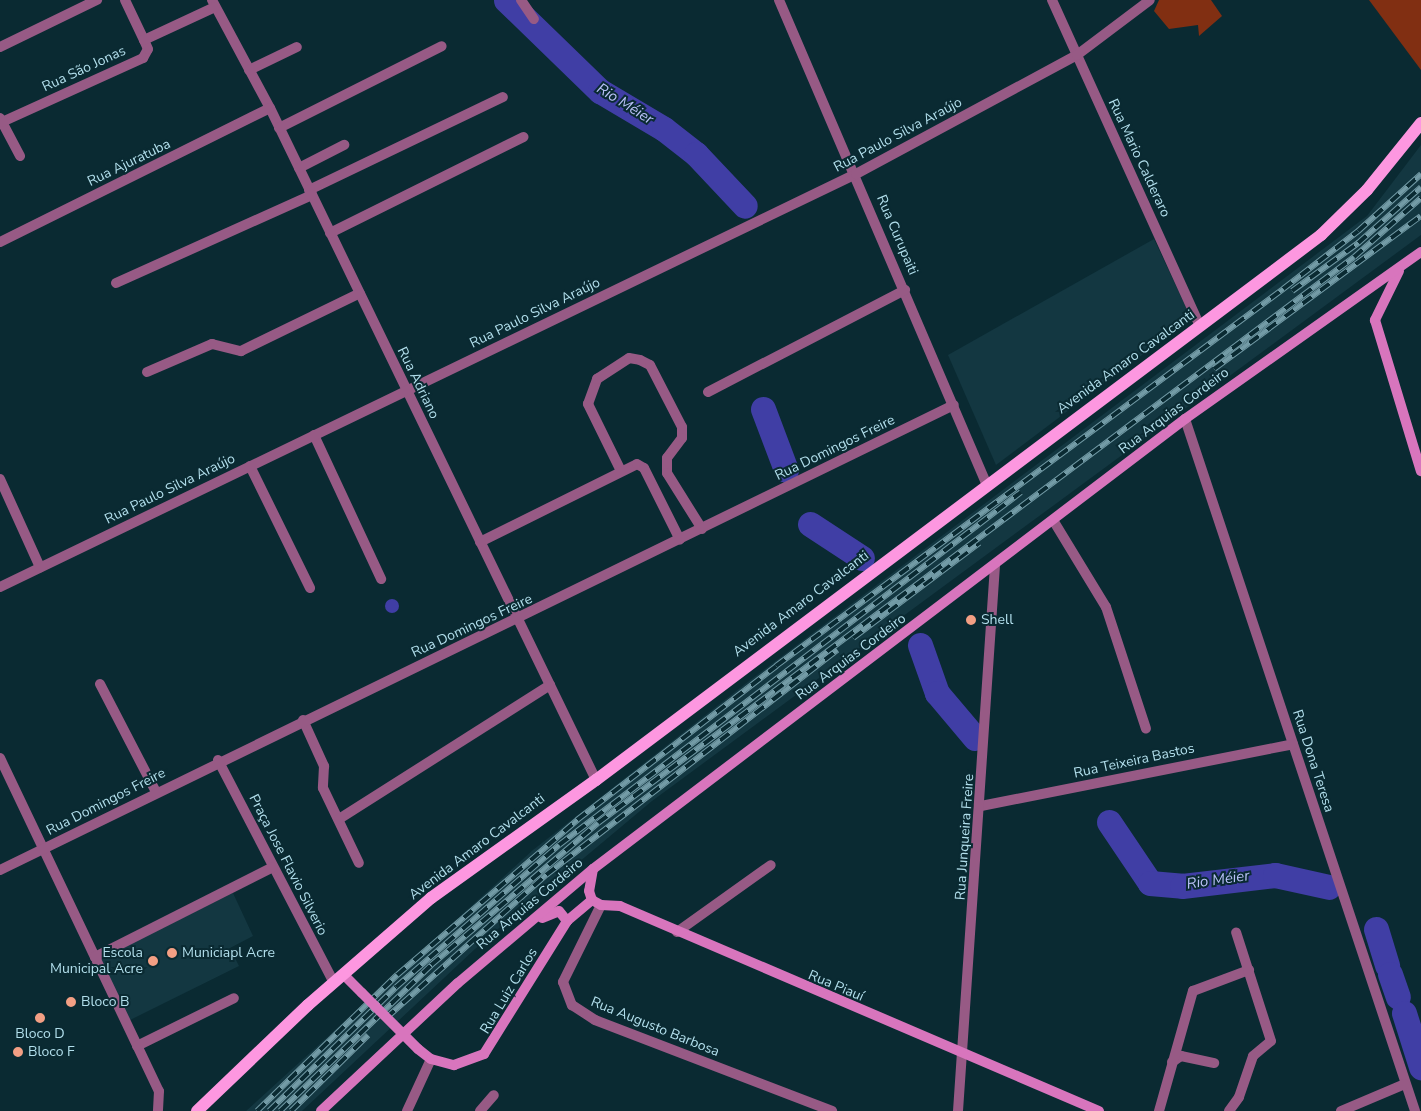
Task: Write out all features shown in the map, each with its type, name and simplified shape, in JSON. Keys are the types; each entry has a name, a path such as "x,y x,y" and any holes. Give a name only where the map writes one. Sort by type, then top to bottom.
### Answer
{"main road":[{"name":"Avenida Amaro Cavalcanti","path":"197,1111 344,975 478,862 596,780 986,483 1200,326 1345,214 1421,123"},
{"name":"Rua Arquias Cordeiro","path":"321,1111 516,934 593,869 1185,419 1421,252"},
{"path":"1400,268 1375,320 1421,471"},
{"path":"593,869 597,903"},
{"name":"Rua Luiz Carlos","path":"344,975 418,1049 431,1059 454,1065 474,1059 492,1046 567,921 597,903"},
{"name":"Rua Piauí","path":"597,903 620,906 1099,1111"},
{"path":"516,934 552,912 559,911 567,921"}],"street":[{"path":"0,47 97,0"},
{"path":"124,0 144,40 214,4"},
{"path":"521,0 534,19"},
{"name":"Rua Curupaiti","path":"779,0 856,174 986,483"},
{"name":"Rua Mario Calderaro","path":"1052,0 1200,326"},
{"name":"Rua Paulo Silva Araújo","path":"0,587 856,174 1077,55 1150,0"},
{"name":"Rua Adriano","path":"214,4 270,108 596,780"},
{"name":"Rua São Jonas","path":"1,120 143,58 148,49 144,40"},
{"path":"279,128 442,46"},
{"path":"249,70 297,47"},
{"path":"116,283 311,193 503,97"},
{"name":"Rua Ajuratuba","path":"0,242 270,108"},
{"path":"1,120 20,156"},
{"path":"330,232 523,137"},
{"path":"299,168 344,145"},
{"path":"708,392 905,290"},
{"path":"147,372 212,344 240,351 360,294"},
{"path":"621,471 588,404 597,379 629,358 640,360 650,365 682,427 682,438 667,458 667,473 702,529"},
{"name":"Rua Domingos Freire","path":"0,870 218,760 518,620 954,405"},
{"name":"Rua Dona Teresa","path":"1185,419 1415,1111"},
{"path":"314,435 381,579"},
{"path":"480,542 637,464 644,468 680,540"},
{"path":"250,466 310,588"},
{"path":"0,479 40,568"},
{"path":"1053,520 1106,607 1146,729"},
{"name":"Rua Junqueira Freire","path":"958,1111 981,806 995,565"},
{"path":"100,684 156,792"},
{"path":"338,819 550,685"},
{"path":"303,720 324,766 323,788 359,863"},
{"name":"Rua Teixeira Bastos","path":"981,806 1293,744"},
{"path":"0,758 159,1091 158,1111"},
{"name":"Praça Jose Flavio Silverio","path":"218,760 334,984"},
{"path":"677,932 771,865"},
{"path":"95,958 273,867"},
{"name":"Rua Augusto Barbosa","path":"597,903 563,982 572,1005 596,1020 832,1111"},
{"path":"1228,1111 1239,1097 1253,1056 1271,1041 1236,932"},
{"path":"1158,1111 1193,990 1249,970"},
{"path":"137,1046 234,998"},
{"path":"1172,1062 1181,1056 1214,1062"},
{"path":"406,1111 431,1059"},
{"path":"1341,1111 1405,1084"},
{"path":"480,1111 494,1095"}],"shaded area":[{"path":"1159,0 1211,0 1222,16 1199,36 1198,25 1169,29 1154,11"},
{"path":"1369,0 1421,0 1421,70"},
{"path":"1421,145 1421,235 652,801 475,949 302,1111 246,1111 533,850 749,681 1367,216"},
{"path":"1154,239 1191,318 996,465 948,355"},
{"path":"392,599 397,601 399,606 397,611 392,613 387,611 385,606 387,601"},
{"name":"Municiapl Acre","path":"233,893 253,936 230,948 239,966 128,1021 100,959"}],"waterway":[{"name":"Rio Méier","path":"506,0 600,91 664,129 696,154 745,206"},
{"name":"Rio Méier","path":"763,409 786,470"},
{"name":"Rio Méier","path":"810,524 862,558"},
{"name":"Rio Méier","path":"920,645 937,693 975,738"},
{"name":"Rio Méier","path":"1109,822 1150,883 1182,886 1275,875 1329,887"},
{"name":"Rio Méier","path":"1376,929 1387,965"},
{"name":"Rio Méier","path":"1390,974 1398,997"},
{"name":"Rio Méier","path":"1404,1013 1421,1067"}],"railway":[{"path":"257,1111 397,975 577,820 776,666 1283,289 1358,231 1421,174"},
{"path":"1292,291 1358,243 1421,187"},
{"path":"280,1111 431,965 598,823 1354,257 1421,198"},
{"path":"1214,369 1421,216"},
{"path":"269,1111 396,987 559,845 1021,492"},
{"path":"853,638 979,543"},
{"path":"386,1018 546,875 837,650"},
{"path":"291,1111 368,1035"}],"place":[{"name":"Shell","path":"971,620"},
{"name":"Municiapl Acre","path":"172,953"},
{"name":"Escola Municipal Acre","path":"153,961"},
{"name":"Bloco B","path":"71,1002"},
{"name":"Bloco D","path":"40,1018"},
{"name":"Bloco F","path":"18,1052"}]}
